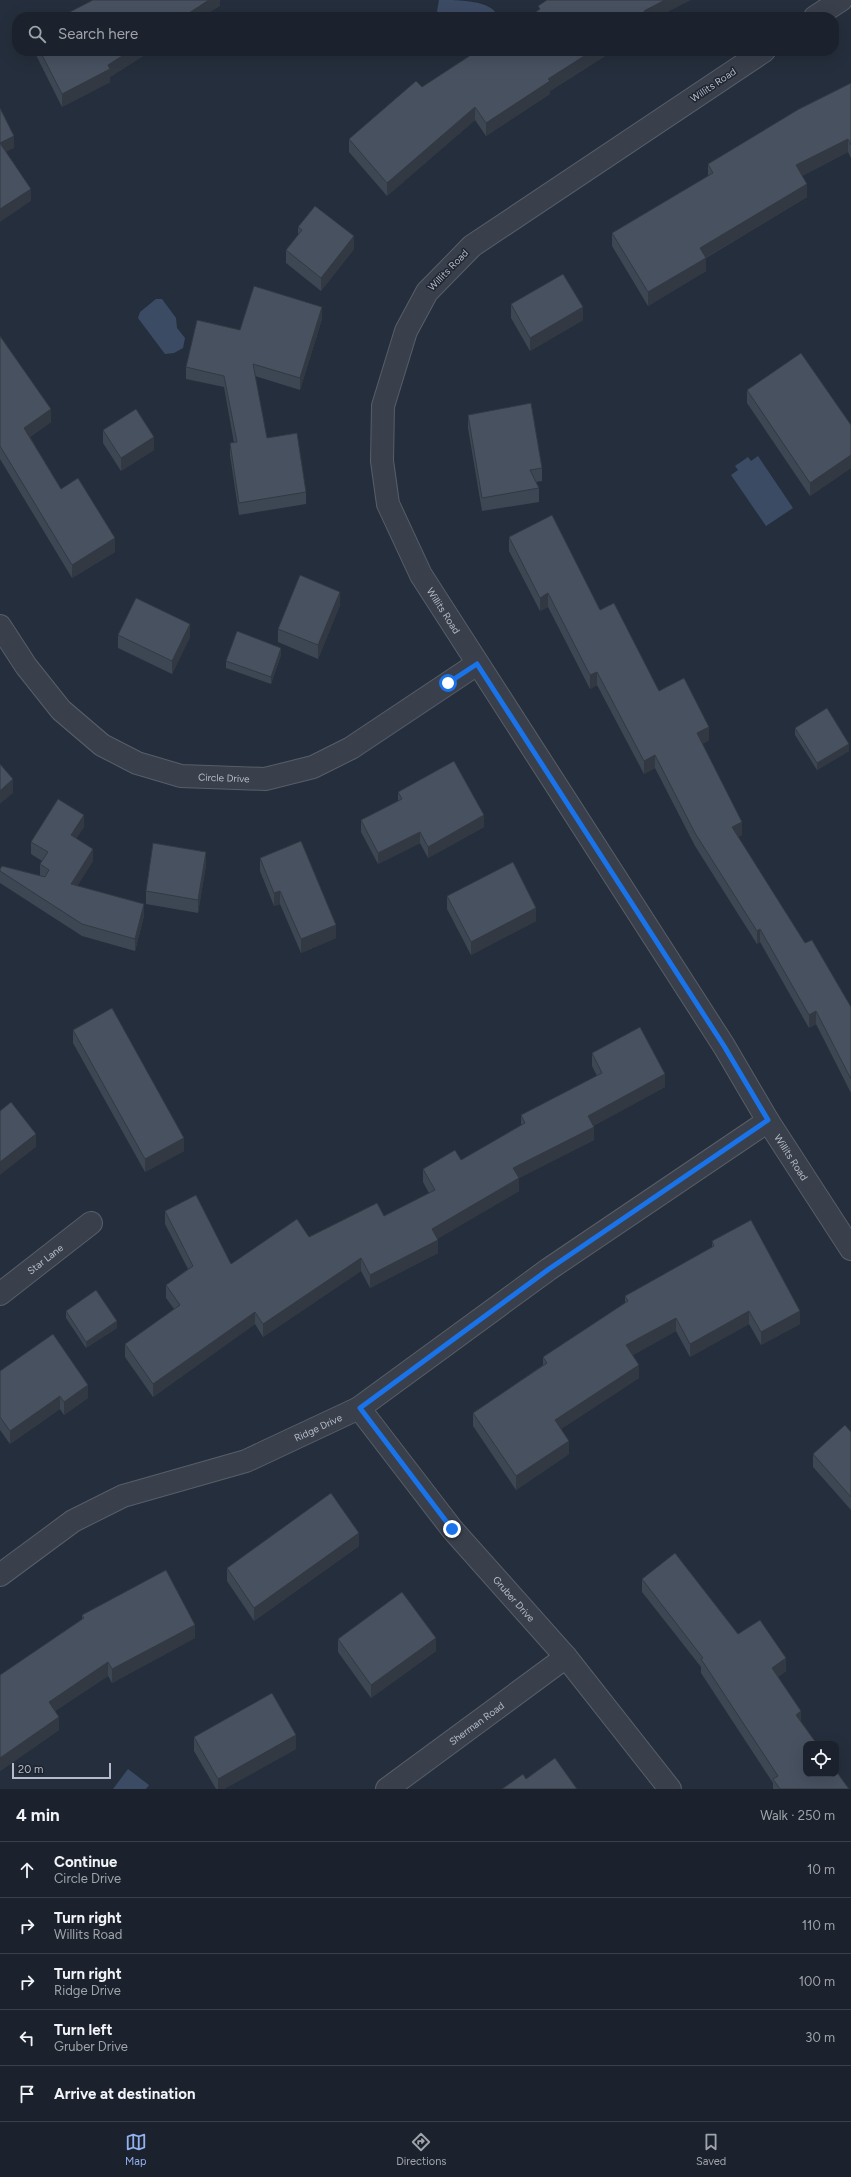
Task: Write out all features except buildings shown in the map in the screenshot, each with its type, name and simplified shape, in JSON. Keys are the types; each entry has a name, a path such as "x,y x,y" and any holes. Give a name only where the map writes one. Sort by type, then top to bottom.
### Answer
{"street":[{"path":"823,12 841,0"},
{"name":"Willits Road","path":"757,56 472,246 427,292 406,331 383,406 382,461 388,504 421,576 724,1046 768,1120 851,1249"},
{"name":"Circle Drive","path":"0,626 26,666 61,710 102,745 137,763 181,776 265,779 313,767 352,748 477,664"},
{"name":"Ridge Drive","path":"0,1575 73,1521 123,1496 246,1461 360,1408 549,1269 768,1120"},
{"name":"Star Lane","path":"0,1294 91,1223"},
{"name":"Gruber Drive","path":"360,1408 452,1529 566,1657 670,1789"},
{"name":"Sherman Road","path":"387,1789 566,1657"}],"water":[{"path":"439,0 456,0 482,4 496,12 438,12"},
{"path":"156,299 162,299 176,318 177,328 185,338 183,348 174,353 165,354 138,318 140,312"},
{"path":"758,456 793,508 766,526 731,475 738,470 735,466 748,457 751,461"},
{"path":"128,1769 149,1785 146,1789 113,1789"}],"route":[{"path":"448,683 477,664 724,1046 768,1120 549,1269 360,1408 452,1529"}]}
